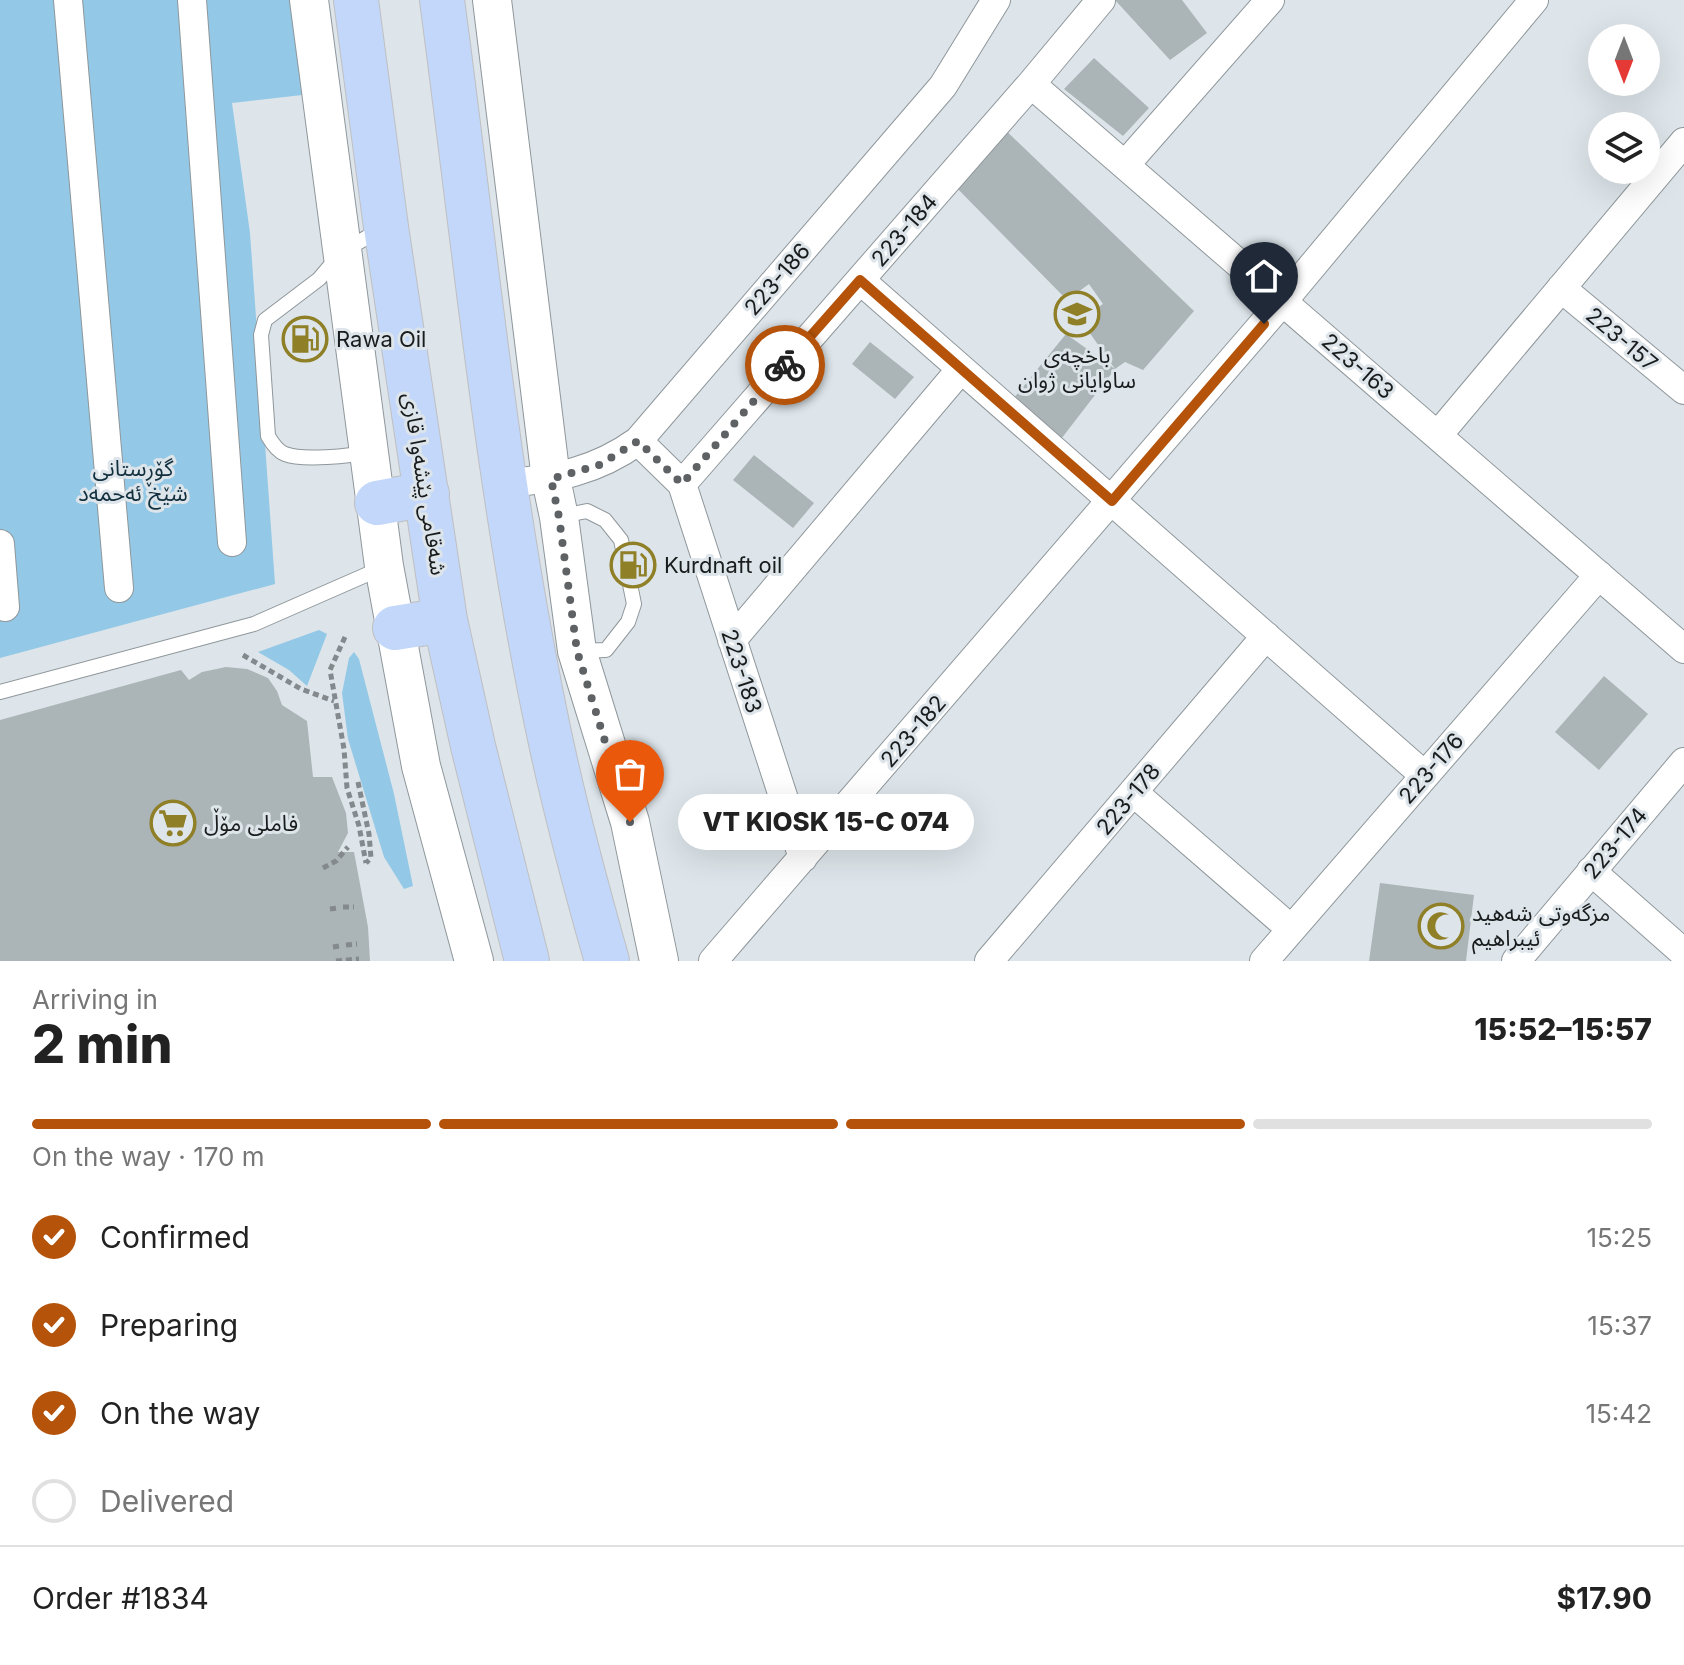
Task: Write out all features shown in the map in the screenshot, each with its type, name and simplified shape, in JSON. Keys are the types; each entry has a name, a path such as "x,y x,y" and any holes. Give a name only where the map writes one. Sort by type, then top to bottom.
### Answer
{"highway":[{"name":"شەقامی پێشەوا قازی","path":"356,0 386,227 445,620 484,793 527,961"},
{"path":"419,0 460,133"},
{"path":"442,0 505,484 549,735 575,849 607,961"},
{"path":"377,503 427,494"},
{"path":"395,628 445,620"}],"street":[{"path":"68,0 119,588"},
{"path":"192,0 232,542"},
{"path":"309,0 384,566 421,766 474,961"},
{"path":"492,0 551,479 577,651 630,822 659,961"},
{"name":"223-186","path":"505,484 551,479 599,465 638,441 943,86 996,0"},
{"name":"223-184","path":"682,484 1101,0"},
{"path":"1125,165 1270,0"},
{"name":"223-182","path":"713,961 1283,301 1534,0"},
{"name":"223-163","path":"1031,84 1684,649"},
{"path":"1438,435 1684,142"},
{"path":"860,280 1424,775"},
{"name":"223-157","path":"1561,288 1684,390"},
{"path":"732,640 961,369"},
{"path":"638,441 682,484"},
{"name":"223-183","path":"682,484 803,858"},
{"path":"0,544 5,607"},
{"name":"223-176","path":"1280,950 1424,775 1599,575"},
{"name":"223-178","path":"989,961 1266,636"},
{"name":"223-174","path":"1516,961 1684,762"},
{"path":"1133,792 1280,950"},
{"path":"1591,871 1684,953"}],"lane":[{"path":"369,452 350,456 284,454 273,445 268,436 261,335 265,320 319,279 342,252 386,227"},
{"path":"559,517 587,511 605,520 621,540 634,604 628,622 606,650 577,651"},
{"path":"0,692 254,624 384,566"}],"path":[{"path":"345,637 330,670 344,749 347,788 366,863 371,858 369,834 358,782"},
{"path":"243,655 301,689 335,702"},
{"path":"323,868 336,861 348,847"},
{"path":"337,908 354,907"},
{"path":"339,946 357,944"},
{"path":"336,961 359,959"}],"green space":[{"name":"گۆڕستانی شێخ ئەحمەد","path":"0,0 290,0 302,95 232,103 250,233 275,584 0,658"},
{"path":"319,630 327,634 307,686 289,670 258,652"},
{"path":"354,652 359,659 394,794 413,886 404,889 384,857 348,739 342,693 349,658"}],"building":[{"path":"1115,0 1182,0 1207,33 1170,60"},
{"path":"1094,58 1149,108 1123,136 1064,89"},
{"path":"997,122 1194,311 1143,370 1125,362 1115,369 1080,319 1103,304 1089,284 1067,300 948,179"},
{"path":"1066,334 1115,369 1058,443 1009,404"},
{"path":"870,342 914,377 895,399 852,364"},
{"path":"754,455 814,503 793,528 733,480"},
{"name":"فاملی مۆڵ","path":"226,667 247,669 268,678 282,705 307,721 313,777 332,777 346,813 348,833 338,852 354,852 368,927 370,961 0,961 0,720 181,670 189,680 202,672"},
{"path":"1604,676 1648,714 1599,770 1555,732"},
{"path":"1380,883 1474,895 1466,961 1369,961"}],"way so far":[{"path":"630,822 577,651 551,479 599,465 638,441 682,484 785,365"}],"place":[{"name":"باخچەی ساوایانی ژوان","path":"1077,314"},
{"name":"Rawa Oil","path":"305,339"},
{"name":"Kurdnaft oil","path":"633,565"},
{"name":"VT KIOSK 15-C 074","path":"630,822"},
{"name":"فاملی مۆڵ","path":"173,823"},
{"name":"مزگەوتی شەهید ئیبراهیم","path":"1441,926"}],"route":[{"path":"785,365 860,280 1112,501 1264,324"}]}
